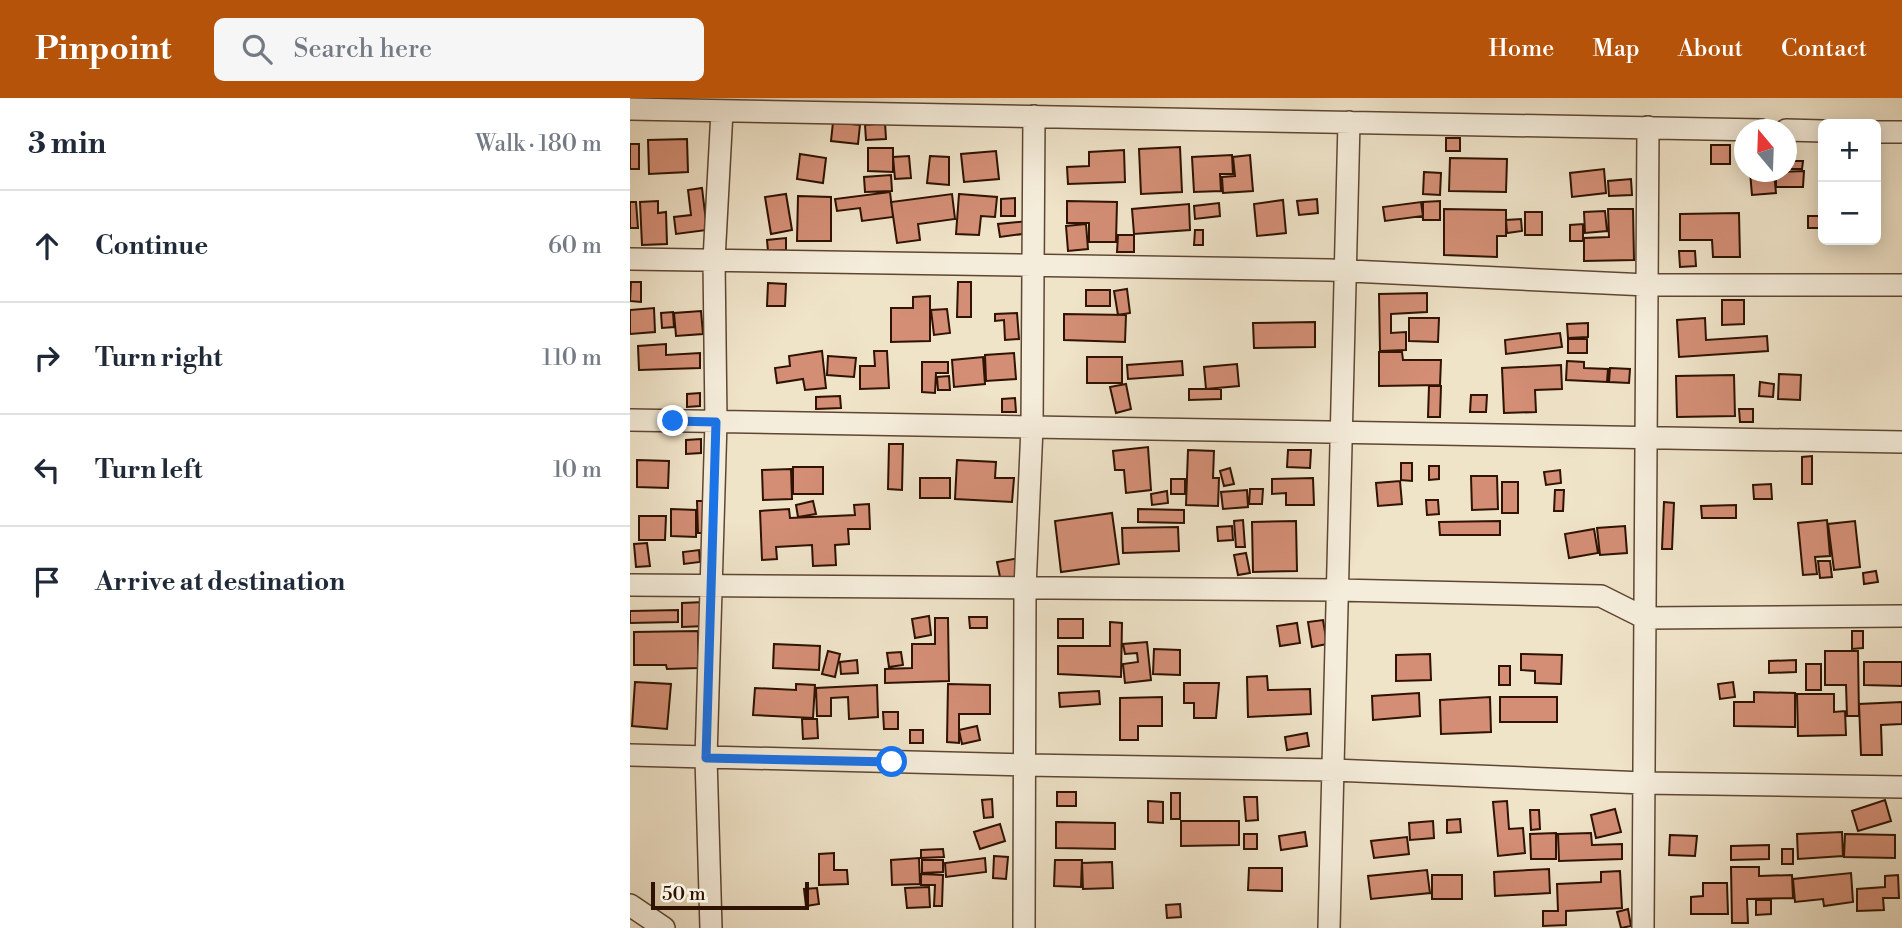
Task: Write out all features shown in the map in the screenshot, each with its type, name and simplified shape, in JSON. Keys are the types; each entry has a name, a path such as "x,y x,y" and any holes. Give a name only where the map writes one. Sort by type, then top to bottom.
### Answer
{"street":[{"path":"630,109 1734,129"},
{"path":"711,928 706,758 716,422 713,260 722,111"},
{"path":"1024,928 1026,588 1031,427 1034,116"},
{"path":"1329,928 1349,122"},
{"path":"1643,928 1648,127"},
{"path":"1797,130 1818,131"},
{"path":"1881,132 1902,132"},
{"path":"630,259 1345,271 1647,285 1902,285"},
{"path":"630,420 1902,442"},
{"path":"630,585 1337,590 1601,596 1644,618 1902,616"},
{"path":"630,755 1333,770 1644,783 1902,788"},
{"path":"630,905 664,928"}],"building":[{"path":"833,122 860,125 858,144 831,141"},
{"path":"885,123 886,139 866,140 865,125"},
{"path":"1446,138 1460,138 1460,151 1446,151"},
{"path":"687,139 688,172 649,174 648,140"},
{"path":"630,144 639,144 639,169 630,169"},
{"path":"1711,145 1730,145 1730,164 1711,164"},
{"path":"1180,147 1182,192 1141,194 1139,149"},
{"path":"868,148 893,148 893,172 868,171"},
{"path":"1124,150 1125,182 1068,184 1067,167 1089,166 1089,152"},
{"path":"996,151 999,179 964,182 961,154"},
{"path":"800,154 826,158 823,183 797,179"},
{"path":"1232,155 1233,174 1220,174 1221,191 1194,192 1192,157"},
{"path":"1250,155 1253,191 1223,193 1222,177 1235,176 1233,157"},
{"path":"909,156 911,178 895,179 893,157"},
{"path":"930,156 949,157 949,185 927,183"},
{"path":"1450,158 1507,159 1506,192 1449,191"},
{"path":"1797,161 1803,161 1802,169 1797,169"},
{"path":"1604,169 1606,193 1572,197 1570,173"},
{"path":"1797,171 1804,171 1803,187 1776,187 1776,182 1797,182"},
{"path":"1424,172 1441,173 1440,195 1423,194"},
{"path":"891,175 892,191 865,192 864,177"},
{"path":"1631,179 1632,195 1609,196 1608,181"},
{"path":"1751,182 1775,182 1776,193 1752,195"},
{"path":"702,188 707,230 676,234 674,217 691,215 688,190"},
{"path":"890,192 893,217 862,221 860,208 837,211 835,199"},
{"path":"786,194 792,230 771,234 765,197"},
{"path":"952,194 955,219 918,224 920,240 897,243 891,202"},
{"path":"959,194 997,197 995,217 981,216 979,235 956,234"},
{"path":"798,196 831,197 831,241 797,241"},
{"path":"1015,198 1015,216 1001,216 1001,199"},
{"path":"1317,199 1318,213 1299,215 1297,201"},
{"path":"1283,200 1286,233 1257,236 1254,204"},
{"path":"658,201 658,213 666,212 667,244 642,245 640,202"},
{"path":"1067,201 1117,202 1116,242 1089,242 1089,223 1067,223"},
{"path":"1440,201 1440,220 1423,220 1423,202"},
{"path":"630,202 636,202 638,228 630,228"},
{"path":"1421,202 1423,216 1385,221 1383,207"},
{"path":"1219,203 1220,216 1195,219 1194,206"},
{"path":"1189,204 1190,230 1134,234 1132,209"},
{"path":"1444,209 1506,210 1506,236 1497,236 1497,257 1444,255"},
{"path":"1608,209 1633,209 1634,260 1584,261 1584,238 1609,237"},
{"path":"1605,211 1607,231 1585,233 1584,212"},
{"path":"1525,212 1542,212 1542,235 1525,235"},
{"path":"1739,213 1740,257 1713,257 1712,240 1680,240 1680,214"},
{"path":"1808,216 1818,216 1818,228 1808,228"},
{"path":"1521,219 1522,231 1507,233 1506,220"},
{"path":"1029,221 1030,233 1000,237 998,224"},
{"path":"1086,224 1088,249 1068,251 1066,226"},
{"path":"1583,224 1583,241 1570,241 1570,225"},
{"path":"1195,230 1203,230 1203,245 1194,245"},
{"path":"1118,235 1134,235 1134,252 1117,252"},
{"path":"786,238 786,250 768,251 767,240"},
{"path":"1679,251 1695,251 1696,266 1680,267"},
{"path":"631,282 641,282 641,302 630,301"},
{"path":"958,282 971,282 971,317 957,317"},
{"path":"768,283 786,284 785,306 767,306"},
{"path":"1127,289 1130,313 1118,315 1114,291"},
{"path":"1086,290 1110,290 1110,306 1086,306"},
{"path":"1427,293 1427,312 1391,314 1391,333 1406,332 1406,350 1380,351 1379,294"},
{"path":"930,296 930,341 891,342 891,308 913,308 913,297"},
{"path":"1722,300 1744,300 1744,324 1722,325"},
{"path":"654,308 655,332 630,334 630,310"},
{"path":"947,309 950,333 934,335 931,310"},
{"path":"701,311 703,334 676,336 674,313"},
{"path":"673,312 674,327 662,328 661,313"},
{"path":"1017,313 1019,339 1005,340 1004,320 995,321 995,314"},
{"path":"1064,314 1126,315 1125,342 1064,340"},
{"path":"1409,318 1439,318 1438,342 1409,341"},
{"path":"1705,318 1706,340 1767,336 1768,351 1679,357 1677,320"},
{"path":"1315,322 1315,347 1254,348 1253,323"},
{"path":"1588,323 1588,337 1568,338 1567,324"},
{"path":"1560,333 1562,347 1506,354 1505,340"},
{"path":"1568,339 1587,339 1587,353 1568,353"},
{"path":"666,344 666,355 700,353 700,368 639,370 638,346"},
{"path":"822,351 826,388 805,390 803,379 777,383 775,368 790,366 789,356"},
{"path":"874,351 887,351 889,388 860,389 860,366 875,366"},
{"path":"1379,352 1402,352 1403,360 1441,360 1440,385 1379,386"},
{"path":"1014,353 1016,379 986,381 985,355"},
{"path":"828,356 856,358 854,377 827,375"},
{"path":"983,357 985,384 954,387 952,360"},
{"path":"1087,357 1122,357 1122,383 1087,383"},
{"path":"1182,361 1183,375 1128,379 1127,365"},
{"path":"1567,361 1584,362 1584,368 1608,369 1607,382 1566,380"},
{"path":"922,362 948,362 948,373 936,373 935,393 922,392"},
{"path":"1237,364 1239,386 1206,389 1204,367"},
{"path":"1561,365 1562,389 1535,390 1536,412 1504,413 1502,368"},
{"path":"1610,368 1630,369 1629,383 1609,382"},
{"path":"1779,374 1801,375 1800,400 1778,399"},
{"path":"1734,375 1735,416 1677,417 1676,376"},
{"path":"949,376 950,390 938,390 937,377"},
{"path":"1760,382 1774,384 1773,397 1759,396"},
{"path":"1126,384 1131,409 1116,413 1110,387"},
{"path":"1429,386 1441,386 1440,417 1428,417"},
{"path":"1189,389 1221,389 1221,399 1189,400"},
{"path":"700,393 700,406 687,407 687,394"},
{"path":"1471,395 1487,395 1486,412 1470,412"},
{"path":"840,396 841,408 816,409 816,397"},
{"path":"1015,398 1016,412 1002,412 1002,399"},
{"path":"1739,409 1753,409 1753,422 1740,422"},
{"path":"701,439 701,453 686,454 686,440"},
{"path":"889,444 903,444 902,490 888,489"},
{"path":"1148,447 1151,490 1126,493 1124,470 1115,470 1113,451"},
{"path":"1188,450 1214,451 1213,478 1219,478 1218,506 1186,505"},
{"path":"1288,450 1311,450 1310,468 1287,467"},
{"path":"1812,456 1812,484 1802,484 1802,457"},
{"path":"637,460 669,461 668,488 637,487"},
{"path":"957,460 996,462 995,478 1014,478 1012,502 955,499"},
{"path":"1401,463 1412,463 1412,481 1401,480"},
{"path":"1429,466 1439,466 1439,479 1429,480"},
{"path":"793,467 823,467 823,494 793,494"},
{"path":"1230,468 1234,484 1224,486 1220,471"},
{"path":"791,469 792,499 763,500 762,470"},
{"path":"1560,470 1561,483 1546,485 1544,472"},
{"path":"1471,476 1497,476 1498,509 1472,510"},
{"path":"920,478 950,478 950,498 920,498"},
{"path":"1313,478 1314,505 1286,505 1286,493 1272,494 1272,479"},
{"path":"1171,479 1185,479 1185,494 1171,494"},
{"path":"1400,481 1402,504 1378,506 1376,483"},
{"path":"1502,482 1518,482 1518,513 1502,513"},
{"path":"1771,484 1772,499 1754,499 1753,485"},
{"path":"1250,489 1263,489 1262,504 1249,504"},
{"path":"1247,490 1248,507 1223,509 1221,492"},
{"path":"1555,490 1564,490 1563,511 1554,511"},
{"path":"1167,491 1168,503 1152,505 1151,494"},
{"path":"1426,500 1438,500 1439,514 1427,515"},
{"path":"697,501 707,501 709,533 698,533"},
{"path":"813,501 816,514 798,517 796,505"},
{"path":"1664,502 1674,503 1672,549 1662,549"},
{"path":"869,504 870,529 848,529 849,544 835,545 836,565 813,566 812,545 776,547 777,559 762,560 760,511 789,509 790,518 855,515 854,505"},
{"path":"1736,505 1736,518 1702,518 1701,506"},
{"path":"671,509 696,510 696,537 671,536"},
{"path":"1138,509 1184,510 1184,523 1138,522"},
{"path":"1112,513 1119,564 1061,572 1055,521"},
{"path":"639,516 666,516 665,540 639,540"},
{"path":"1243,520 1245,547 1236,547 1234,521"},
{"path":"1827,520 1830,556 1815,557 1817,574 1803,575 1798,523"},
{"path":"1296,521 1297,571 1253,572 1252,522"},
{"path":"1500,521 1500,535 1440,535 1439,522"},
{"path":"1855,521 1860,567 1834,570 1828,524"},
{"path":"1232,526 1233,540 1218,541 1217,527"},
{"path":"1625,526 1627,553 1600,555 1597,528"},
{"path":"1178,527 1179,551 1123,553 1122,528"},
{"path":"1594,529 1598,553 1569,558 1565,534"},
{"path":"647,543 650,566 636,567 634,544"},
{"path":"699,550 700,562 684,564 683,552"},
{"path":"1246,553 1250,573 1238,575 1234,555"},
{"path":"1019,558 1024,577 1001,582 997,562"},
{"path":"1818,561 1830,561 1832,577 1820,578"},
{"path":"1876,571 1878,582 1864,584 1863,573"},
{"path":"704,602 705,626 682,627 682,603"},
{"path":"678,610 678,622 630,623 630,611"},
{"path":"929,616 931,635 915,638 912,619"},
{"path":"969,617 987,617 987,628 970,628"},
{"path":"935,618 948,618 949,681 885,683 885,669 912,668 912,644 935,644"},
{"path":"1058,619 1083,619 1083,638 1058,638"},
{"path":"1323,620 1327,644 1312,647 1308,622"},
{"path":"1110,622 1122,623 1121,677 1058,674 1058,646 1110,646"},
{"path":"1297,623 1300,643 1280,646 1277,626"},
{"path":"698,631 698,668 667,669 666,665 634,665 634,632"},
{"path":"1852,631 1863,631 1863,648 1852,649"},
{"path":"1147,642 1151,680 1125,683 1123,664 1138,662 1137,653 1125,654 1123,644"},
{"path":"774,644 820,646 819,670 773,668"},
{"path":"1154,649 1180,650 1180,675 1153,674"},
{"path":"828,651 840,654 835,677 822,674"},
{"path":"1825,651 1858,651 1859,716 1847,716 1846,685 1825,685"},
{"path":"901,652 903,665 889,667 887,653"},
{"path":"1430,654 1431,680 1396,681 1396,655"},
{"path":"1521,654 1562,655 1561,684 1535,683 1535,671 1521,670"},
{"path":"857,660 858,673 841,674 840,662"},
{"path":"1796,660 1796,672 1769,673 1769,661"},
{"path":"1864,662 1902,662 1902,686 1864,685"},
{"path":"1806,664 1821,664 1821,690 1806,690"},
{"path":"1499,666 1510,666 1510,685 1499,685"},
{"path":"1267,676 1268,690 1310,689 1311,714 1248,717 1247,677"},
{"path":"635,682 671,684 667,729 632,726"},
{"path":"1733,682 1735,697 1720,699 1718,684"},
{"path":"1184,683 1219,683 1216,718 1194,718 1194,703 1184,703"},
{"path":"796,684 815,685 813,718 753,715 755,688 796,690"},
{"path":"948,684 990,685 990,714 959,714 959,743 947,742"},
{"path":"877,685 878,717 849,719 848,697 831,698 831,716 817,716 816,688"},
{"path":"1099,691 1100,704 1060,707 1059,693"},
{"path":"1754,692 1795,693 1795,727 1734,726 1734,702 1754,702"},
{"path":"1419,693 1420,716 1373,720 1372,696"},
{"path":"1797,694 1834,694 1834,712 1845,711 1846,735 1798,736"},
{"path":"1162,697 1162,726 1138,726 1138,740 1120,740 1120,698"},
{"path":"1490,697 1491,732 1441,734 1440,700"},
{"path":"1500,697 1557,697 1557,722 1500,722"},
{"path":"1902,702 1902,724 1881,725 1882,755 1861,755 1859,704"},
{"path":"883,712 898,712 898,729 884,729"},
{"path":"802,719 817,719 818,738 803,739"},
{"path":"977,726 980,740 962,744 959,730"},
{"path":"910,730 923,730 923,743 910,743"},
{"path":"1307,733 1309,746 1287,750 1285,737"},
{"path":"1057,792 1076,792 1076,806 1057,806"},
{"path":"1171,793 1180,793 1180,819 1171,819"},
{"path":"1244,797 1257,797 1258,820 1246,821"},
{"path":"992,799 993,817 984,818 982,800"},
{"path":"1885,800 1891,821 1858,831 1852,811"},
{"path":"1148,801 1163,802 1163,823 1148,822"},
{"path":"1507,801 1509,829 1523,828 1525,853 1498,856 1493,802"},
{"path":"1615,809 1621,832 1596,838 1591,815"},
{"path":"1530,810 1539,810 1540,829 1531,830"},
{"path":"1460,819 1461,832 1447,833 1447,820"},
{"path":"1181,821 1239,821 1239,845 1181,846"},
{"path":"1433,821 1434,838 1410,840 1409,823"},
{"path":"1056,822 1115,823 1115,849 1056,848"},
{"path":"1000,824 1005,841 980,849 974,832"},
{"path":"1305,832 1307,846 1281,850 1279,836"},
{"path":"1842,832 1843,856 1798,859 1797,834"},
{"path":"1556,833 1556,859 1531,859 1530,834"},
{"path":"1591,833 1592,845 1622,844 1622,859 1559,861 1558,834"},
{"path":"1244,834 1257,834 1257,849 1244,849"},
{"path":"1845,834 1895,835 1895,858 1844,857"},
{"path":"1670,835 1697,836 1695,856 1669,855"},
{"path":"1407,837 1409,854 1374,858 1371,841"},
{"path":"1769,845 1769,859 1731,860 1731,846"},
{"path":"943,849 944,857 921,858 921,850"},
{"path":"1782,849 1793,849 1793,864 1782,864"},
{"path":"834,853 834,870 847,870 848,884 819,885 819,854"},
{"path":"994,856 1008,857 1006,879 993,878"},
{"path":"919,858 920,884 892,885 891,860"},
{"path":"985,858 986,872 946,877 945,863"},
{"path":"922,860 943,860 943,872 922,873"},
{"path":"1055,860 1082,860 1081,887 1054,886"},
{"path":"1112,862 1113,888 1083,889 1082,863"},
{"path":"1731,867 1759,867 1759,876 1792,875 1793,898 1747,899 1748,923 1732,923"},
{"path":"1249,868 1282,868 1282,891 1248,890"},
{"path":"1549,869 1550,893 1495,896 1494,872"},
{"path":"1427,870 1430,893 1371,899 1368,876"},
{"path":"1620,871 1622,908 1566,911 1566,925 1543,926 1543,911 1558,911 1557,884 1601,882 1601,872"},
{"path":"1851,873 1853,902 1824,906 1823,899 1795,902 1793,879"},
{"path":"921,874 943,875 942,906 934,906 935,885 921,885"},
{"path":"1432,875 1462,875 1462,899 1432,899"},
{"path":"1898,875 1899,898 1883,898 1884,910 1857,911 1857,889 1885,887 1885,876"},
{"path":"1703,883 1727,883 1728,914 1691,914 1691,897 1703,896"},
{"path":"929,887 930,907 907,908 905,888"},
{"path":"817,888 819,904 806,906 804,889"},
{"path":"1756,900 1771,900 1771,914 1756,915"},
{"path":"1180,904 1181,917 1167,918 1166,905"},
{"path":"1628,909 1631,926 1621,928 1617,912"}],"route":[{"path":"673,421 716,422 706,758 892,762"}]}
